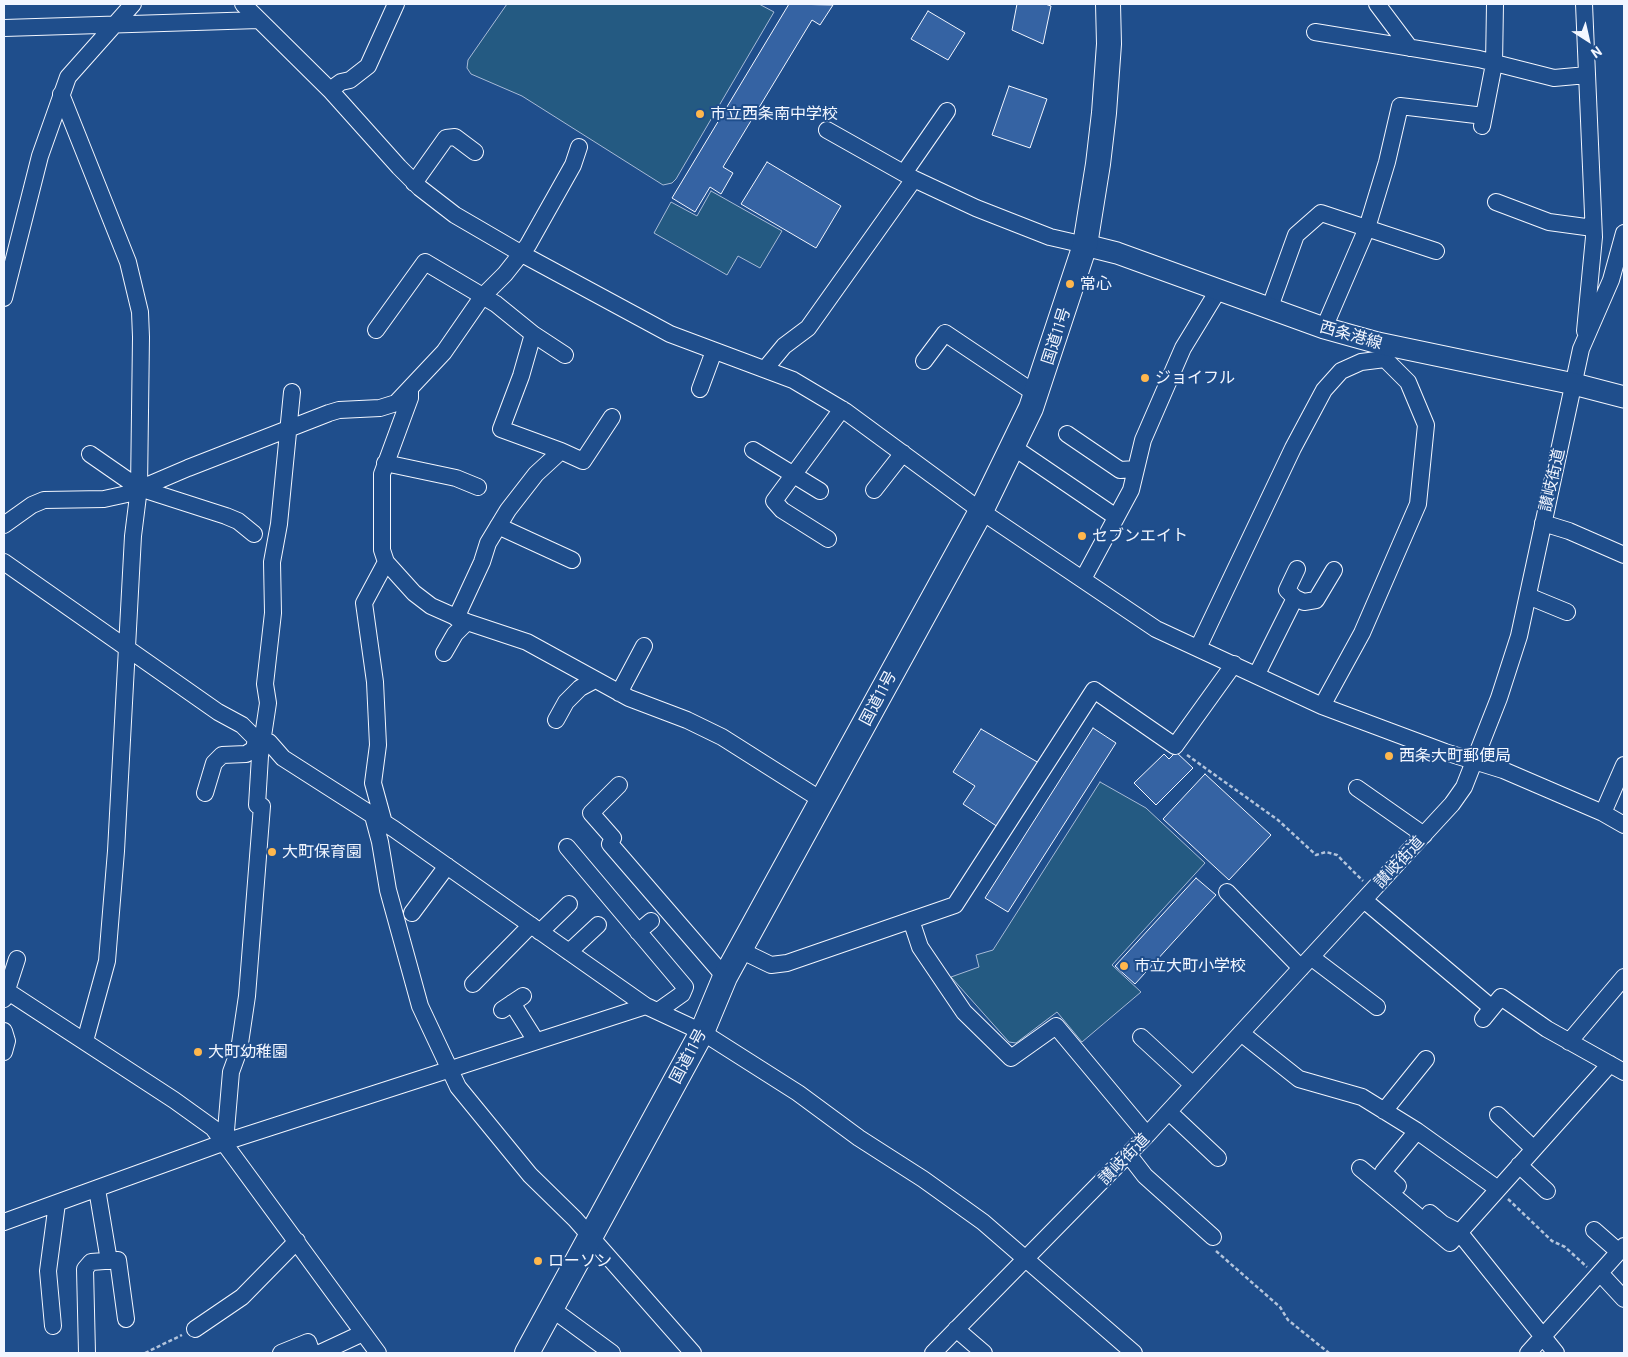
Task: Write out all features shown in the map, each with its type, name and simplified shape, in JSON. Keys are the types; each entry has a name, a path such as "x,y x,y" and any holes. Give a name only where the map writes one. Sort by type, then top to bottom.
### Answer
{"highway":[{"name":"国道11号","path":"527,1353 702,1032 725,978 740,950 981,511 1013,447 1036,394 1085,245 1104,114 1109,44 1108,4"}],"main road":[{"name":"西条港線","path":"1085,245 1117,253 1270,307 1386,352 1574,384 1624,397"}],"street":[{"path":"4,298 40,156 68,77 76,65 133,4"},
{"path":"243,4 330,90 414,183 455,215 522,254 670,334 793,380 842,409 981,511 1156,628 1322,706 1474,762 1503,770 1603,813 1624,825"},
{"path":"330,90 341,82 350,80 368,66 396,4"},
{"path":"1377,4 1410,48"},
{"path":"1324,328 1367,228 1387,162 1400,106 1483,121 1494,64 1495,4"},
{"path":"1581,349 1588,318 1593,228 1584,4"},
{"path":"4,28 259,20"},
{"path":"1314,32 1494,64 1554,78 1587,76"},
{"path":"61,94 128,262 134,284 141,336 139,488 132,536 116,851 107,961 86,1041"},
{"path":"765,369 784,346 808,328 909,176 947,111"},
{"path":"827,130 909,176 976,208 1050,237 1085,245"},
{"path":"414,183 446,138 455,137 475,152"},
{"path":"4,524 32,505 44,500 110,498 127,494 339,410 388,406 396,403 444,352 482,297 522,254 573,165 579,147"},
{"path":"1496,202 1548,222 1593,228"},
{"path":"1270,307 1296,234 1321,213 1436,251"},
{"name":"讃岐街道","path":"933,1353 1169,1112 1424,835 1456,799 1464,787 1499,698 1520,636 1581,349 1603,303 1624,233"},
{"path":"376,330 425,262 496,304 533,334 565,355"},
{"path":"1083,579 1131,490 1143,440 1183,348 1219,289"},
{"path":"924,361 946,333 1036,394"},
{"path":"533,334 521,376 501,429 583,461 612,417"},
{"path":"700,389 714,351"},
{"path":"1198,648 1293,448 1324,390 1341,370 1386,352 1408,382 1426,425 1418,504 1362,633 1322,706"},
{"path":"410,390 410,398 382,474 382,550 386,562 414,593 430,606 461,620 527,642 618,693 687,720 722,737 823,801"},
{"path":"226,1142 232,1072 239,1050 247,996 262,806 257,806 259,740 268,703 265,684 273,612 272,562 279,524 292,392"},
{"path":"828,539 782,510 774,500 842,409"},
{"path":"1068,434 1120,470 1136,469"},
{"path":"1013,447 1116,517"},
{"path":"753,450 820,491"},
{"path":"444,653 461,620 488,543 536,474 561,451"},
{"path":"874,490 902,453"},
{"path":"90,454 139,488 226,516 238,521 254,534"},
{"path":"385,463 456,478 478,487"},
{"path":"1543,523 1569,531 1624,555"},
{"path":"498,526 572,560"},
{"path":"4,562 218,712 242,725 259,740 269,742 283,758 447,866 535,929 652,1008 702,1032 798,1093 859,1138 923,1179 984,1222 1134,1353"},
{"path":"386,562 364,603 375,682 378,745 374,783 380,842 388,890 420,1006 449,1070 463,1094 509,1151 591,1236 693,1353"},
{"path":"1297,569 1287,590 1295,598 1304,602 1316,600 1334,570"},
{"path":"1528,596 1567,612"},
{"path":"1257,674 1295,598"},
{"path":"618,693 644,646"},
{"path":"740,950 771,965 787,963 955,905 1094,690 1175,746 1234,664"},
{"path":"556,720 566,702 580,688 595,680"},
{"path":"205,793 214,763 222,755 246,754 254,749 259,740"},
{"path":"1603,813 1624,765"},
{"path":"619,785 591,813 613,838 610,844 725,978"},
{"path":"1357,788 1424,835"},
{"path":"4,1222 226,1142 536,1041 652,1008 682,994 685,987 645,927 599,873 567,847"},
{"path":"412,913 447,866"},
{"path":"1226,892 1306,963 1377,1007"},
{"path":"1360,1168 1450,1243 1534,1149 1617,1068 1547,1029 1501,996 1488,1014 1369,895"},
{"path":"473,984 535,929 569,904"},
{"path":"911,920 920,947 964,1012 1011,1058 1056,1026 1147,1135"},
{"path":"569,952 598,925"},
{"path":"17,959 5,993 86,1041 201,1119 226,1142 378,1353"},
{"path":"1569,1042 1624,978"},
{"path":"512,1003 536,1041"},
{"path":"4,1031 8,1041 4,1052"},
{"path":"1241,1033 1299,1079 1362,1097 1417,1131 1498,1189"},
{"path":"1141,1037 1193,1085"},
{"path":"1384,1111 1426,1059"},
{"path":"1169,1112 1218,1158"},
{"path":"1498,1115 1534,1149"},
{"path":"1417,1131 1383,1172 1443,1224 1459,1232 1556,1353"},
{"path":"1128,1154 1145,1176 1213,1243"},
{"path":"1519,1165 1547,1190"},
{"path":"97,1189 109,1261"},
{"path":"53,1326 48,1271 57,1203"},
{"path":"1528,1353 1622,1249 1594,1230"},
{"path":"196,1329 242,1297 297,1241"},
{"path":"87,1353 85,1269 91,1262 118,1260 126,1319"},
{"path":"1599,1274 1624,1299"},
{"path":"552,1309 612,1353"},
{"path":"956,1329 984,1353"},
{"path":"320,1353 363,1333"},
{"path":"281,1353 308,1342 312,1353"}],"path":[{"path":"1175,746 1278,820 1316,855 1326,852 1337,855 1369,895"},
{"path":"1498,1189 1552,1241 1565,1247 1599,1274"},
{"path":"1213,1243 1280,1307 1288,1320 1329,1353"},
{"path":"145,1353 196,1329"}],"shaded area":[{"path":"507,4 759,4 774,12 676,179 672,183 663,185 522,96 471,74 467,68 468,60"},
{"path":"711,191 782,231 760,268 738,256 727,275 654,233 671,202 697,216"},
{"path":"1100,782 1146,808 1205,863 1112,965 1141,992 1082,1042 1057,1012 1016,1043 1009,1042 951,977 979,967 976,955 993,950"}],"building":[{"path":"789,4 833,5 820,25 812,20 723,167 733,173 721,194 710,187 695,212 672,198"},
{"path":"1017,4 1045,4 1051,6 1043,44 1012,30"},
{"path":"928,11 965,33 948,60 911,39"},
{"path":"1009,86 1047,99 1030,148 992,135"},
{"path":"767,162 841,206 816,248 741,204"},
{"path":"1093,728 1116,743 1008,912 985,898"},
{"path":"981,729 1039,763 998,827 963,804 975,786 953,772"},
{"path":"1176,752 1193,768 1156,805 1134,783 1164,754 1169,759"},
{"path":"1205,774 1271,835 1229,880 1163,819"},
{"path":"1196,878 1216,895 1135,984 1115,966"}],"place":[{"name":"市立西条南中学校","path":"700,114"},
{"name":"常心","path":"1070,284"},
{"name":"ジョイフル","path":"1145,378"},
{"name":"セブンエイト","path":"1082,536"},
{"name":"西条大町郵便局","path":"1389,756"},
{"name":"大町保育園","path":"272,852"},
{"name":"市立大町小学校","path":"1124,966"},
{"name":"大町幼稚園","path":"198,1052"},
{"name":"ローソン","path":"538,1261"}]}
